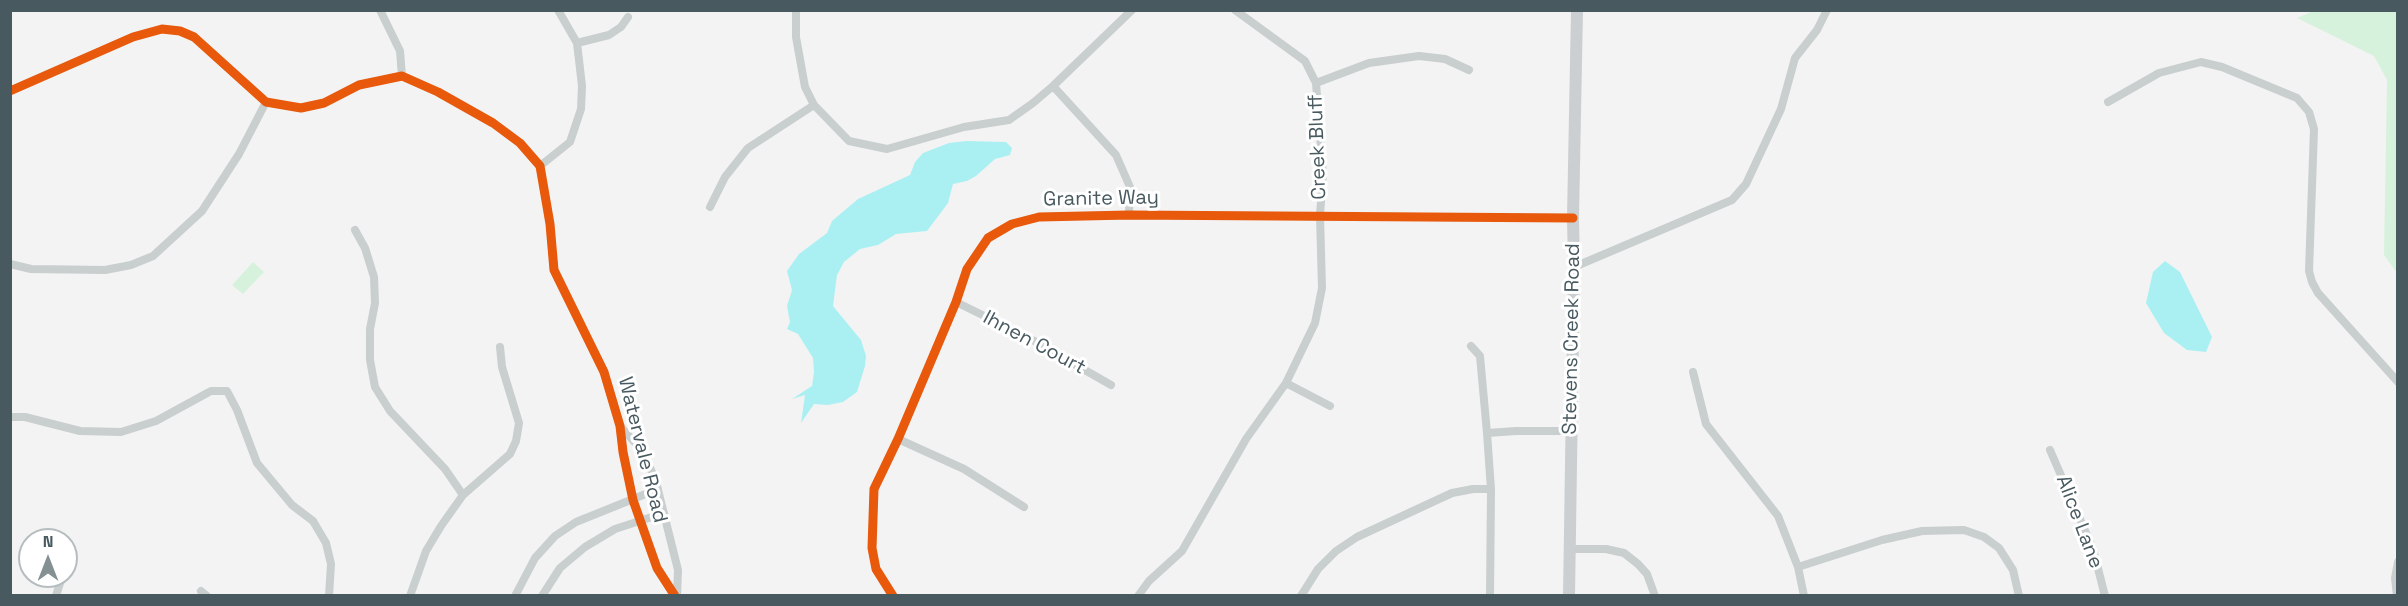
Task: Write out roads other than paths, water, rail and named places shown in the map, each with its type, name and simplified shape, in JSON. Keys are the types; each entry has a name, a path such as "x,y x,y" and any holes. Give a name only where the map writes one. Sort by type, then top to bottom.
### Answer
{"street":[{"path":"380,10 400,51 402,76"},
{"path":"12,87 133,37 162,29 180,31 194,37 266,102 302,108 324,103 359,85 402,76 438,92 493,123 520,143 540,166 570,142 581,109 582,86 578,43 558,10"},
{"path":"796,10 796,37 805,87 814,105 849,141 887,149 954,129 1009,120 1033,104 1132,10"},
{"name":"Creek Bluff","path":"1235,10 1305,60 1316,83 1323,174 1320,215"},
{"name":"Stevens Creek Road","path":"1569,596 1577,10"},
{"path":"1574,267 1732,200 1746,184 1781,109 1795,58 1817,30 1827,10"},
{"path":"578,43 609,35 621,27 628,17"},
{"path":"1316,83 1369,63 1419,56 1444,58 1469,70"},
{"path":"2108,102 2159,73 2200,62 2222,67 2297,98 2309,112 2314,129 2309,271 2312,282 2318,293 2397,382"},
{"path":"1053,86 1116,155 1130,187 1129,215"},
{"path":"10,264 32,269 105,270 131,265 153,256 202,211 239,154 266,102"},
{"path":"710,207 725,177 748,148 814,105"},
{"name":"Watervale Road","path":"540,166 550,224 554,270 604,372 620,426 622,452 633,500 657,568 676,596"},
{"name":"Granite Way","path":"893,596 876,569 872,548 874,489 898,439 956,302 967,268 988,238 1012,224 1039,217 1129,215 1573,218"},
{"path":"1138,596 1149,580 1182,551 1246,439 1286,383 1316,323 1322,288 1320,215"},
{"path":"355,230 365,248 374,277 375,303 369,329 370,360 375,387 390,411 445,469 463,495"},
{"name":"Ihnen Court","path":"956,302 1029,338 1111,385"},
{"path":"1471,346 1480,356 1487,433 1491,489 1490,596"},
{"path":"410,596 426,550 463,495 510,454 516,441 519,423 502,367 500,347"},
{"path":"1693,372 1706,424 1778,516 1798,567 1804,596"},
{"path":"1286,383 1330,406"},
{"path":"10,417 25,417 80,430 121,432 156,422 211,391 227,391 237,410 257,463 292,505 313,521 326,543 331,564 329,596"},
{"name":"Watervale Road","path":"620,426 640,448 656,478 678,570 676,596"},
{"path":"1487,433 1570,431"},
{"path":"898,439 964,469 1024,507"},
{"name":"Alice Lane","path":"2050,450 2093,549 2105,596"},
{"path":"515,596 535,558 555,536 576,522 658,489"},
{"path":"1301,596 1318,569 1336,551 1357,537 1452,493 1473,489 1491,489"},
{"path":"542,596 560,568 585,547 607,533 664,513"},
{"path":"1798,567 1892,537 1922,531 1964,530 1984,537 1999,548 2013,570 2019,596"},
{"path":"1571,549 1606,549 1624,554 1647,574 1655,596"},
{"path":"2397,562 2395,578 2397,596"}],"water":[{"path":"1006,142 1012,148 1010,155 995,159 976,176 953,184 948,203 927,231 896,234 878,245 860,249 844,262 837,275 833,306 861,340 866,356 865,366 857,392 843,402 828,405 814,404 801,423 805,395 792,399 812,386 813,358 798,334 787,329 790,322 787,306 792,290 787,271 799,254 827,233 832,221 858,199 910,175 915,162 923,153 949,143"},
{"path":"2165,261 2180,272 2212,337 2206,352 2187,350 2164,333 2146,303 2153,272"}]}
